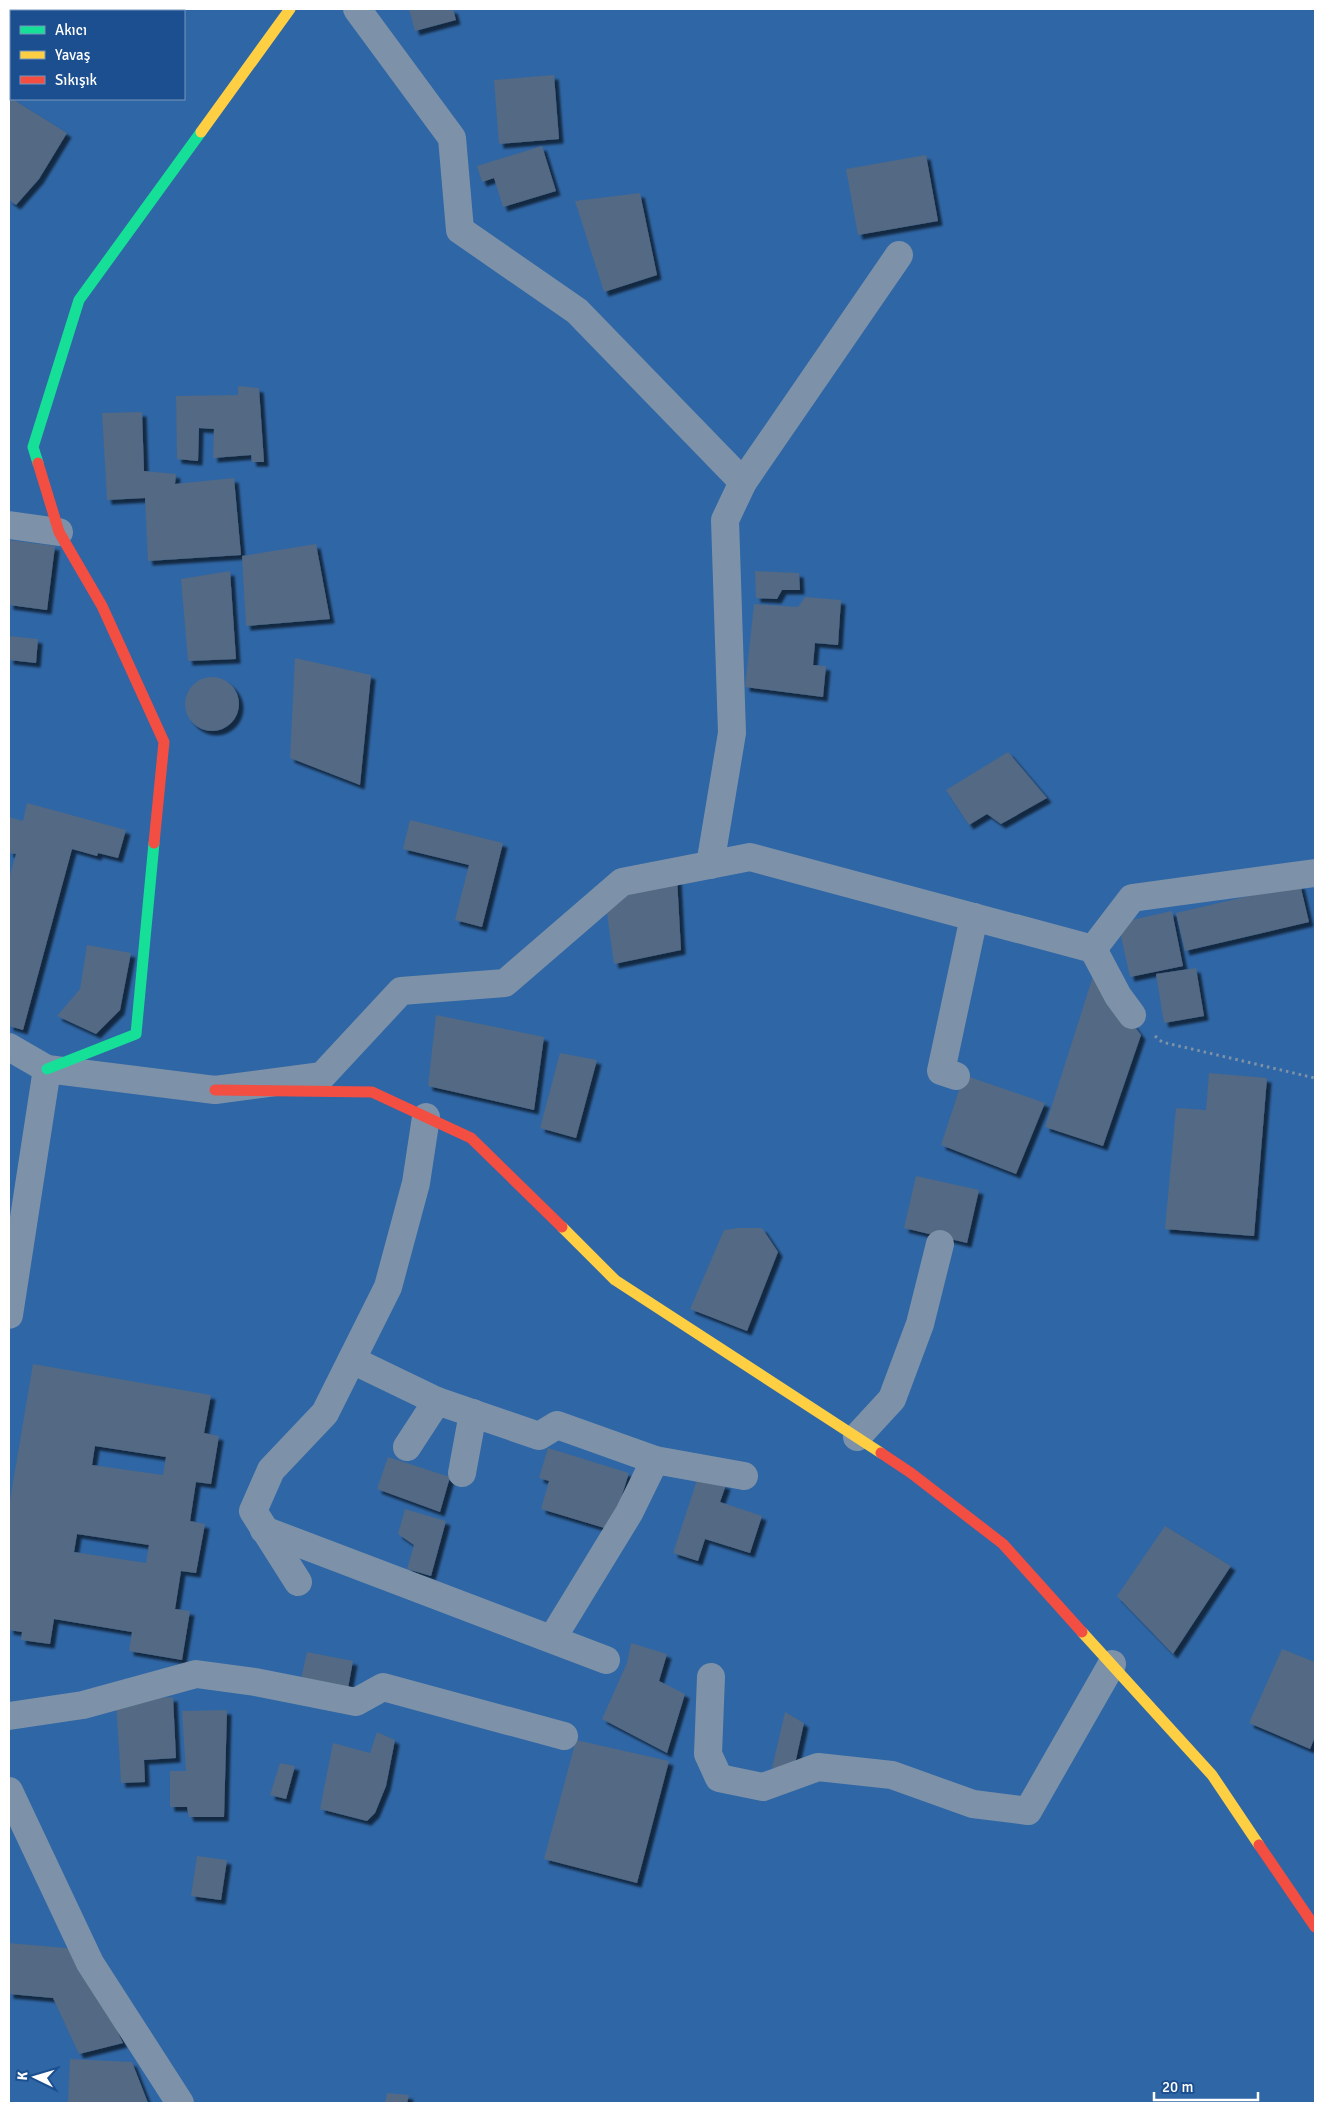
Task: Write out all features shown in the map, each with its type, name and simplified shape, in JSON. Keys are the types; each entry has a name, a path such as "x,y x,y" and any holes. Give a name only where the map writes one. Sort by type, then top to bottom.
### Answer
{"street":[{"path":"47,1069 136,1034 164,742 102,606 60,532 33,447 78,300 290,9"},
{"path":"357,9 452,138 460,230 577,311 743,482"},
{"path":"710,865 732,733 725,520 743,482 899,255"},
{"path":"9,525 60,532"},
{"path":"215,1090 322,1076 401,992 505,983 622,882 750,858 1093,949 1118,996 1132,1015"},
{"path":"1093,949 1132,898 1315,873"},
{"path":"956,1076 941,1071 974,917"},
{"path":"9,1047 47,1069 215,1090 372,1092 471,1138 615,1280 911,1473 1003,1544 1212,1775 1315,1928"},
{"path":"9,1315 47,1069"},
{"path":"298,1582 253,1511 271,1470 325,1414 388,1287 416,1183 426,1117"},
{"path":"856,1437 892,1399 920,1324 940,1244"},
{"path":"352,1360 437,1401 539,1436 557,1425 655,1460 744,1476"},
{"path":"407,1448 437,1401"},
{"path":"462,1474 473,1413"},
{"path":"552,1639 629,1513 655,1460"},
{"path":"264,1530 606,1660"},
{"path":"711,1677 708,1754 719,1778 763,1788 818,1767 892,1775 973,1804 1028,1811 1112,1664"},
{"path":"9,1716 83,1705 196,1674 255,1682 356,1702 383,1687 564,1736"},
{"path":"9,1790 90,1963 180,2103"}],"path":[{"path":"1132,1015 1162,1042 1315,1078"}],"shaded area":[{"path":"9,9 1315,9 1315,2103 9,2103"}],"building":[{"path":"409,9 453,9 456,20 415,31"},
{"path":"554,75 559,139 499,144 494,80"},
{"path":"9,97 10,100 14,100 67,133 39,179 16,205 9,200"},
{"path":"542,146 556,191 503,207 494,178 482,182 477,166"},
{"path":"926,155 938,221 858,235 846,169"},
{"path":"640,193 657,275 604,292 575,201"},
{"path":"238,386 259,388 264,462 252,462 251,455 213,458 214,429 199,428 198,461 177,459 176,396 238,395"},
{"path":"142,412 144,471 176,474 175,484 234,478 241,555 148,561 145,498 107,500 102,413"},
{"path":"9,540 55,546 47,610 9,605"},
{"path":"316,544 330,619 246,626 242,556"},
{"path":"230,571 236,659 188,661 181,579"},
{"path":"755,571 799,573 800,590 782,590 777,599 756,598"},
{"path":"805,597 841,600 838,645 815,643 813,665 826,666 823,697 745,687 754,604 798,607"},
{"path":"9,636 38,639 36,663 9,660"},
{"path":"295,658 371,675 360,785 290,758"},
{"path":"207,677 217,677 227,681 235,689 239,704 235,719 227,727 217,731 207,731 197,727 189,719 185,709 185,699 189,689 197,681"},
{"path":"1008,752 1047,798 1001,824 987,814 969,825 946,790"},
{"path":"27,803 126,830 118,858 98,853 97,856 72,849 23,1030 9,1026 9,878 16,854 9,853 9,817 23,821"},
{"path":"410,820 503,843 482,927 455,920 469,865 403,849"},
{"path":"677,878 681,950 614,964 605,899"},
{"path":"1300,884 1309,922 1185,951 1176,913"},
{"path":"1172,911 1183,966 1130,977 1118,923"},
{"path":"87,945 131,953 120,1010 96,1034 57,1016 80,989"},
{"path":"1196,968 1204,1016 1164,1023 1156,974"},
{"path":"1094,973 1141,1035 1103,1146 1045,1127"},
{"path":"436,1015 544,1037 534,1110 428,1086"},
{"path":"560,1053 597,1060 576,1138 540,1128"},
{"path":"1209,1073 1267,1078 1254,1236 1165,1229 1176,1108 1206,1110"},
{"path":"964,1075 1045,1103 1016,1174 941,1145"},
{"path":"916,1176 979,1190 967,1243 904,1228"},
{"path":"762,1228 778,1252 747,1331 690,1309 724,1230"},
{"path":"33,1364 211,1395 204,1433 219,1436 211,1484 196,1482 190,1521 205,1524 196,1573 181,1571 175,1609 190,1611 182,1660 129,1651 132,1632 54,1619 50,1644 21,1640 22,1632 9,1630 9,1506","holes":["95,1446 166,1457 163,1475 92,1465","77,1534 149,1545 146,1563 74,1552"]},
{"path":"548,1448 629,1473 611,1530 541,1509 549,1481 539,1478"},
{"path":"388,1457 450,1477 440,1512 377,1489"},
{"path":"698,1477 726,1485 720,1502 762,1516 750,1553 705,1539 698,1561 673,1553"},
{"path":"405,1509 446,1521 431,1576 407,1569 414,1545 398,1534"},
{"path":"1165,1526 1231,1566 1173,1654 1117,1596"},
{"path":"631,1643 667,1654 659,1681 685,1694 667,1753 602,1719 627,1663"},
{"path":"1282,1649 1315,1662 1315,1737 1310,1749 1249,1723"},
{"path":"307,1652 353,1661 348,1688 301,1679"},
{"path":"173,1697 176,1758 144,1760 145,1782 121,1783 116,1701"},
{"path":"227,1710 224,1817 189,1817 187,1807 170,1807 170,1771 186,1771 182,1711"},
{"path":"785,1712 804,1723 793,1773 772,1768"},
{"path":"377,1732 395,1740 386,1786 375,1813 367,1821 320,1809 333,1743 370,1753"},
{"path":"576,1740 669,1761 637,1883 544,1859"},
{"path":"280,1763 295,1766 286,1799 270,1795"},
{"path":"197,1856 227,1860 221,1900 191,1896"},
{"path":"9,1943 77,1949 123,2043 79,2054 53,1998 9,1994"},
{"path":"70,2059 132,2062 148,2103 68,2103"},
{"path":"387,2093 409,2095 407,2103 385,2103"}],"traffic: fast":[{"path":"38,463 33,447 79,300 201,132"},
{"path":"47,1069 136,1034 154,843"}],"traffic: slow":[{"path":"201,132 290,9"},
{"path":"562,1227 615,1280 881,1453"},
{"path":"1082,1632 1212,1775 1259,1845"}],"traffic: jam":[{"path":"38,463 59,532 102,606 164,742 154,843"},
{"path":"215,1090 372,1092 471,1138 562,1227"},
{"path":"881,1453 911,1473 1003,1544 1082,1632"},
{"path":"1259,1845 1315,1927"}]}
